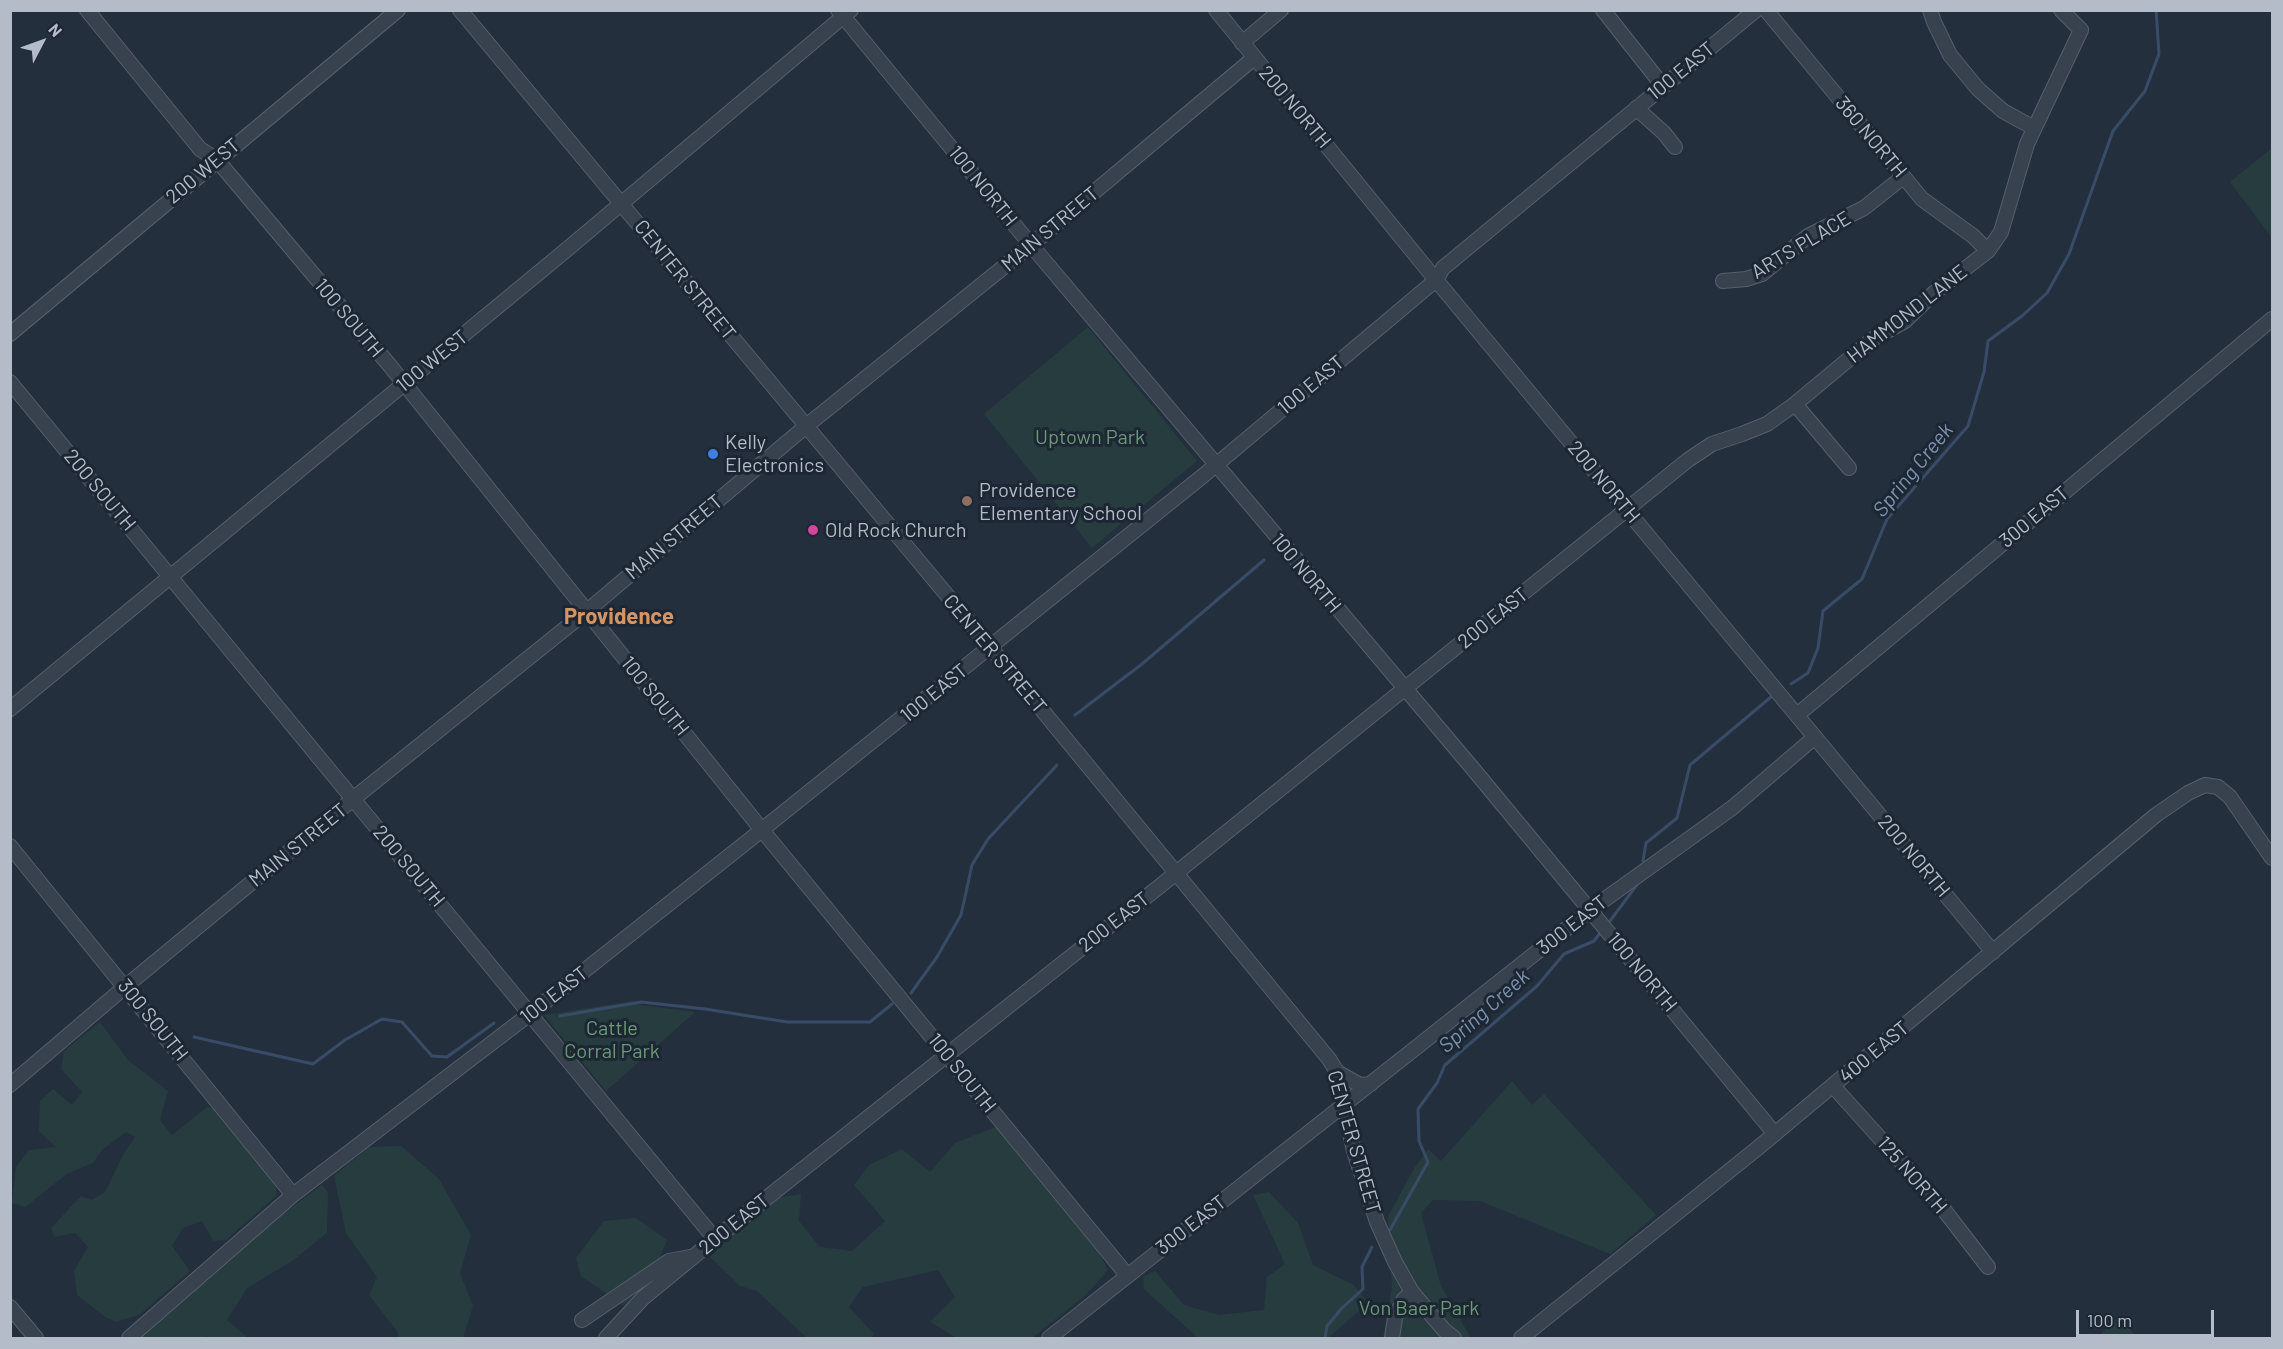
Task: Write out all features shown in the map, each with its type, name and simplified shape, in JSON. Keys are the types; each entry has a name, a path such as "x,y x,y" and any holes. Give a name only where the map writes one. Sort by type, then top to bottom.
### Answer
{"street":[{"name":"100 SOUTH","path":"87,10 200,149 217,160 404,384 762,830 1127,1275"},
{"name":"200 WEST","path":"10,334 398,10"},
{"name":"CENTER STREET","path":"460,10 991,648 1329,1059 1337,1072 1354,1151 1377,1222 1395,1263 1412,1292 1444,1330 1454,1338"},
{"name":"200 NORTH","path":"1216,10 1436,280 1993,952"},
{"path":"1242,43 1281,10"},
{"path":"1603,10 1664,86"},
{"name":"100 EAST","path":"129,1338 293,1195 531,1013 991,648 1215,465 1436,280 1443,268 1756,10"},
{"name":"360 NORTH","path":"1766,10 1922,199 1973,236 1988,251"},
{"path":"1930,10 1950,55 1978,89 2004,111 2034,128"},
{"name":"HAMMOND LANE","path":"1628,510 1688,460 1712,444 1767,424 1795,404 1873,339 1905,321 1935,292 1988,251 2001,232 2017,174 2034,128 2077,43 2081,30 2061,10"},
{"name":"100 WEST","path":"10,709 622,203 844,13"},
{"name":"100 NORTH","path":"844,13 1031,245 1590,910 1775,1134"},
{"name":"MAIN STREET","path":"10,1085 126,986 353,799 587,611 806,427 1031,245 1254,58"},
{"path":"1636,108 1664,133 1675,147"},
{"name":"ARTS PLACE","path":"1723,281 1746,279 1762,274 1808,236 1864,208 1903,177"},
{"name":"300 EAST","path":"1797,715 2272,319"},
{"name":"200 SOUTH","path":"10,382 172,576 715,1239"},
{"path":"1795,404 1849,468"},
{"name":"200 EAST","path":"606,1338 643,1298 694,1256 1176,874 1404,688 1628,510"},
{"name":"300 EAST","path":"1049,1338 1590,910 1732,808 1815,737"},
{"name":"400 EAST","path":"1521,1338 1775,1134 2156,815 2188,793 2205,785 2218,788 2230,797 2272,858"},
{"name":"300 SOUTH","path":"10,846 126,986 293,1195"},
{"path":"1337,1072 1351,1082 1371,1084"},
{"name":"125 NORTH","path":"1833,1086 1941,1206 1988,1267"},
{"path":"582,1320 669,1261 694,1256"},
{"path":"1392,1338 1395,1318 1404,1299 1412,1292"},
{"path":"10,1307 36,1338"}],"green space":[{"path":"2272,148 2272,238 2230,182"},
{"name":"Uptown Park","path":"1088,327 1197,461 1092,548 984,414"},
{"name":"Cattle Corral Park","path":"633,1001 641,1005 695,1012 606,1091 544,1015"},
{"path":"100,1022 128,1060 168,1091 160,1120 172,1135 207,1107 222,1109 275,1178 277,1195 226,1240 213,1241 202,1221 183,1228 172,1246 190,1271 139,1315 116,1322 104,1316 77,1295 74,1271 88,1247 75,1233 54,1237 51,1228 81,1196 92,1200 105,1192 124,1153 135,1137 126,1132 102,1150 93,1163 67,1174 25,1207 12,1203 16,1167 29,1150 56,1147 39,1131 40,1101 53,1089 72,1105 82,1092 61,1069 64,1051"},
{"name":"Von Baer Park","path":"1512,1081 1532,1105 1544,1094 1656,1215 1610,1254 1480,1201 1433,1200 1421,1213 1441,1286 1471,1338 1383,1338 1392,1288 1388,1216 1415,1167 1428,1149 1441,1161"},
{"path":"1001,1125 1088,1231 1108,1270 1086,1295 1032,1338 957,1338 930,1322 955,1297 938,1270 863,1287 849,1307 874,1334 871,1338 807,1338 757,1291 740,1286 710,1257 764,1200 801,1194 799,1221 820,1247 852,1251 885,1221 854,1185 869,1165 902,1149 930,1172 955,1143"},
{"path":"401,1146 439,1179 471,1235 460,1273 473,1306 463,1338 399,1338 397,1331 369,1295 377,1277 346,1233 334,1176 369,1147"},
{"path":"322,1185 328,1192 327,1233 292,1261 247,1288 227,1320 248,1338 209,1338 207,1336 205,1338 132,1338 192,1281"},
{"path":"1269,1192 1298,1223 1313,1265 1354,1285 1368,1303 1328,1338 1198,1338 1144,1289 1143,1277 1155,1271 1184,1305 1219,1315 1264,1310 1267,1277 1285,1264 1253,1195"},
{"path":"636,1218 667,1240 650,1283 624,1306 581,1276 576,1258 604,1221"},
{"path":"2119,1317 2136,1336 2134,1338 2096,1338"}],"waterway":[{"name":"Spring Creek","path":"1791,684 1808,673 1818,648 1823,611 1862,579 1887,519 1968,426 1984,372 1988,341 2022,316 2047,293 2069,254 2113,131 2145,91 2159,54 2156,10"},
{"path":"1075,715 1142,664 1264,560"},
{"name":"Spring Creek","path":"1643,861 1646,843 1677,818 1690,765 1771,697"},
{"path":"911,993 937,957 961,915 972,865 988,839 1057,765"},
{"name":"Spring Creek","path":"1610,921 1639,882"},
{"name":"Spring Creek","path":"1390,1230 1428,1162 1419,1141 1418,1109 1437,1083 1445,1065 1537,986 1564,954 1594,941 1600,933"},
{"path":"560,1016 641,1002 787,1022 870,1022 892,1004"},
{"path":"194,1037 313,1064 345,1040 382,1019 402,1022 432,1056 447,1057 494,1023"},
{"name":"Spring Creek","path":"1325,1338 1327,1326 1342,1308 1363,1289 1362,1267 1372,1247"}],"place":[{"name":"Kelly Electronics","path":"713,454"},
{"name":"Providence Elementary School","path":"967,501"},
{"name":"Old Rock Church","path":"813,530"}],"district":[{"name":"Providence","path":"619,617"}]}
